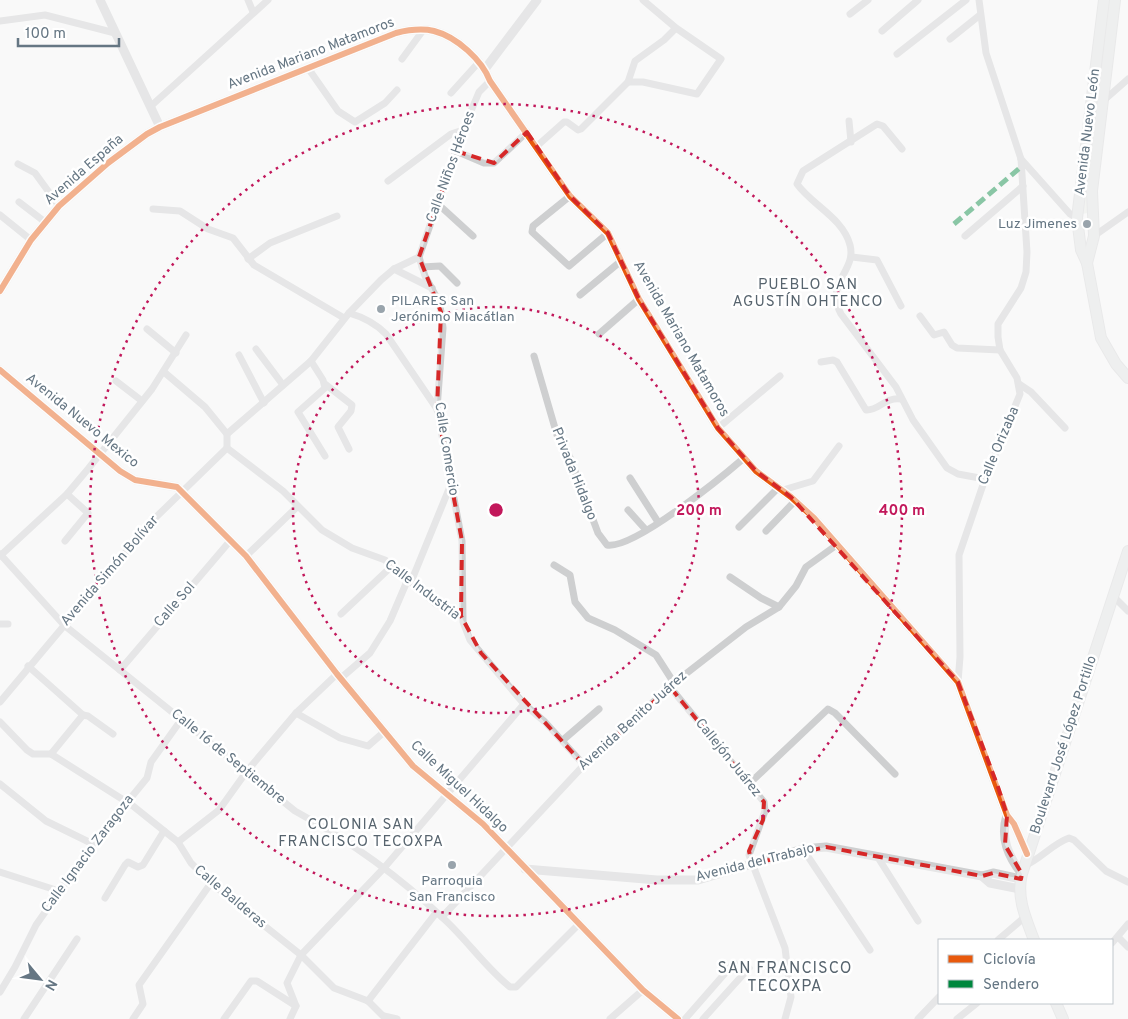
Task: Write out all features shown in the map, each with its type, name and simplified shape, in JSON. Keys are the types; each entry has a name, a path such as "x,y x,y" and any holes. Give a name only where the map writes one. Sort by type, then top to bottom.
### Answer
{"main road":[{"name":"Avenida Nuevo León","path":"1104,0 1077,218 1078,236 1087,263 1101,338 1116,364 1128,378"},
{"name":"Avenida Nuevo León","path":"1087,263 1094,236 1092,191 1115,0"},
{"path":"1096,65 1107,66"},
{"path":"1077,218 1085,213 1094,219"},
{"path":"1078,236 1088,240 1094,236"},
{"name":"Boulevard José López Portillo","path":"1034,939 1026,916 1022,877 1027,854 1128,551"},
{"path":"1056,1004 1063,1019"}],"street":[{"path":"100,0 160,127"},
{"path":"248,0 253,12"},
{"path":"151,106 268,0"},
{"path":"451,93 482,65 537,0"},
{"path":"628,82 643,82 697,94 721,59 676,28 643,0"},
{"path":"850,14 868,0"},
{"path":"882,31 918,0"},
{"path":"897,54 966,0"},
{"path":"979,0 986,52 1021,159 1027,252 1026,272 1021,288 998,324 1000,350 1019,384 1031,392 1065,428"},
{"path":"0,21 45,15 115,33"},
{"path":"950,39 980,15"},
{"path":"537,146 564,122 578,130 581,129 628,82 635,61 664,40 676,28"},
{"path":"402,59 424,29"},
{"name":"Avenida Mariano Matamoros","path":"160,127 396,33 424,29 448,37 482,65 490,81 570,196 608,233 640,299 718,428 756,471 795,501 838,544 958,682 1007,815 1014,824 1027,854"},
{"path":"308,68 338,111 355,122 385,103 397,90"},
{"path":"1102,102 1128,79"},
{"name":"Calle Niños Héroes","path":"419,257 463,130 479,92 490,81"},
{"path":"849,121 851,142"},
{"path":"902,149 880,124 804,171 797,184 832,216 849,241 852,257 834,293 835,301 841,314 891,380 913,420 947,468 958,474 985,479"},
{"name":"Avenida España","path":"0,291 31,240 59,206 108,163 160,127"},
{"path":"388,181 451,134 463,130"},
{"path":"456,151 484,163 494,163 527,132"},
{"path":"1021,159 1070,214 1077,218"},
{"path":"18,164 35,173 59,206"},
{"path":"965,236 1023,186"},
{"path":"570,196 531,229 568,264 608,233"},
{"path":"19,202 45,222"},
{"path":"438,204 473,236"},
{"path":"153,209 180,211 208,229 233,238 254,265 346,316 378,326 386,334 437,409"},
{"path":"1094,236 1128,212"},
{"path":"0,215 31,240"},
{"path":"248,259 270,243 336,216"},
{"path":"227,434 311,361 346,316 394,269 419,257"},
{"name":"Calle Comercio","path":"419,257 439,302 443,328 437,409 462,541 461,616"},
{"path":"852,257 877,260 900,306"},
{"path":"580,295 620,261"},
{"path":"422,267 440,266 457,283"},
{"path":"394,269 433,289"},
{"path":"599,334 640,299"},
{"path":"920,316 934,335 944,332 956,348 1000,350"},
{"path":"147,329 176,353"},
{"path":"0,555 66,494 164,372 186,335"},
{"path":"256,349 284,385"},
{"path":"239,354 264,403"},
{"name":"Privada Hidalgo","path":"534,356 557,435 569,455 602,540 607,545 614,547 646,530 708,489 744,458"},
{"path":"821,362 833,360 837,362 866,410 871,410 886,400 901,399"},
{"path":"311,361 325,384 352,405 351,410 338,427 349,449"},
{"name":"Avenida Nuevo Mexico","path":"0,370 99,453 135,480 170,484 181,491"},
{"path":"164,372 205,407 227,434 227,448"},
{"path":"718,428 780,376"},
{"path":"116,381 142,401"},
{"path":"325,384 322,391 298,412 325,456"},
{"name":"Calle Orizaba","path":"958,682 960,658 959,555 985,479 1002,435 1018,402 1019,384"},
{"path":"739,527 781,489 813,481 839,446"},
{"name":"Avenida Simón Bolívar","path":"0,702 28,666 151,522 227,448"},
{"name":"Calle Industria","path":"227,448 283,491 322,530 344,544 377,556 410,580 436,604 461,616 470,640 524,704 562,740 584,765"},
{"path":"630,478 658,522"},
{"path":"178,842 218,810 247,771 296,713 339,676 370,653 390,621 410,580 452,484"},
{"name":"Calle Miguel Hidalgo","path":"181,491 246,556 339,676 413,766 482,824 643,990 678,1019"},
{"path":"65,541 88,512 66,494"},
{"path":"766,531 795,501"},
{"path":"246,556 297,507"},
{"path":"628,510 646,530"},
{"name":"Calle Sol","path":"120,670 230,541"},
{"name":"Avenida Benito Juárez","path":"368,1002 439,915 584,765 672,685 746,627 779,607 796,586 806,568 838,544"},
{"name":"Calle 16 de Septiembre","path":"0,555 64,625 295,811 324,827 384,868 439,915 507,984 516,987 579,924"},
{"name":"Callejón Juárez","path":"554,565 570,575 575,602 588,618 615,630 656,655 672,685 764,802 765,811 749,851 752,864"},
{"path":"341,614 392,566"},
{"path":"730,577 761,598 779,607"},
{"path":"1113,596 1128,611"},
{"path":"0,624 8,624"},
{"path":"28,666 82,715 88,716 113,734"},
{"path":"293,1013 287,983 302,954 384,868 524,704"},
{"path":"562,740 599,709"},
{"path":"750,783 828,709 835,712 895,774"},
{"path":"296,713 340,738 368,746 384,732"},
{"path":"51,754 82,715"},
{"name":"Calle Ignacio Zaragoza","path":"0,992 10,977 33,929 93,844 147,778 151,762 182,720"},
{"name":"Calle Balderas","path":"0,722 33,754 51,754 126,803 164,831 178,842 191,863 211,882 302,954 334,988 368,1002 385,1017"},
{"path":"0,784 46,820 93,844"},
{"name":"Avenida Mariano Matamoros","path":"1007,815 1004,824 1005,845 1010,858 1022,877"},
{"path":"105,898 125,865 128,862 138,867 143,865 164,831"},
{"path":"1022,877 1050,848 1069,838 1074,840 1106,871 1128,882"},
{"name":"Avenida del Trabajo","path":"526,869 657,880 698,880 803,849 826,846 982,876 993,873 1022,877"},
{"path":"803,849 870,950"},
{"path":"877,856 918,921"},
{"path":"752,864 785,948 791,997 785,1019"},
{"path":"0,872 59,891"},
{"path":"133,1019 143,1004 139,985 211,882"},
{"path":"999,939 1026,916"},
{"path":"1113,942 1128,924"},
{"path":"1118,937 1128,947"},
{"path":"24,1019 78,939"},
{"path":"685,1019 734,963"},
{"path":"703,1019 749,968"},
{"path":"224,1019 248,983 254,980 300,1019"},
{"path":"610,1019 643,990"},
{"path":"918,1019 938,998"},
{"path":"958,1019 976,1004"},
{"path":"385,1017 397,1019"}],"highlighted area":[{"path":"527,132 570,196 608,233 639,299 718,428 756,471 791,497 958,682 1007,815 1005,845 1022,874 1021,879 993,873 982,876 826,847 752,864 749,851 763,820 764,802 670,687 584,765 481,653 461,616 462,541 437,409 441,312 419,257 456,151 494,163"}],"shaded area":[{"path":"1097,66 1106,67 1089,213 1081,214"}],"marked path":[{"path":"954,224 1021,167"}],"cycle path":[{"path":"0,291 31,240 59,206 108,163 147,134 160,127 396,33 424,30 434,31 451,38 468,50 481,65 490,81 570,196 608,233 639,299 718,428 756,471 791,497 814,518 958,682 1007,815 1014,824 1027,854"},
{"path":"0,370 120,471 135,480 177,487 246,556 337,674 413,766 483,824 643,990 678,1019"}],"place":[{"name":"Luz Jimenes","path":"1087,224"},
{"name":"PILARES San Jerónimo Miacátlan","path":"381,309"},
{"name":"Parroquia San Francisco","path":"452,865"}],"district":[{"name":"PUEBLO SAN AGUSTÍN OHTENCO","path":"808,294"},
{"name":"COLONIA SAN FRANCISCO TECOXPA","path":"361,834"},
{"name":"SAN FRANCISCO TECOXPA","path":"785,978"}]}
